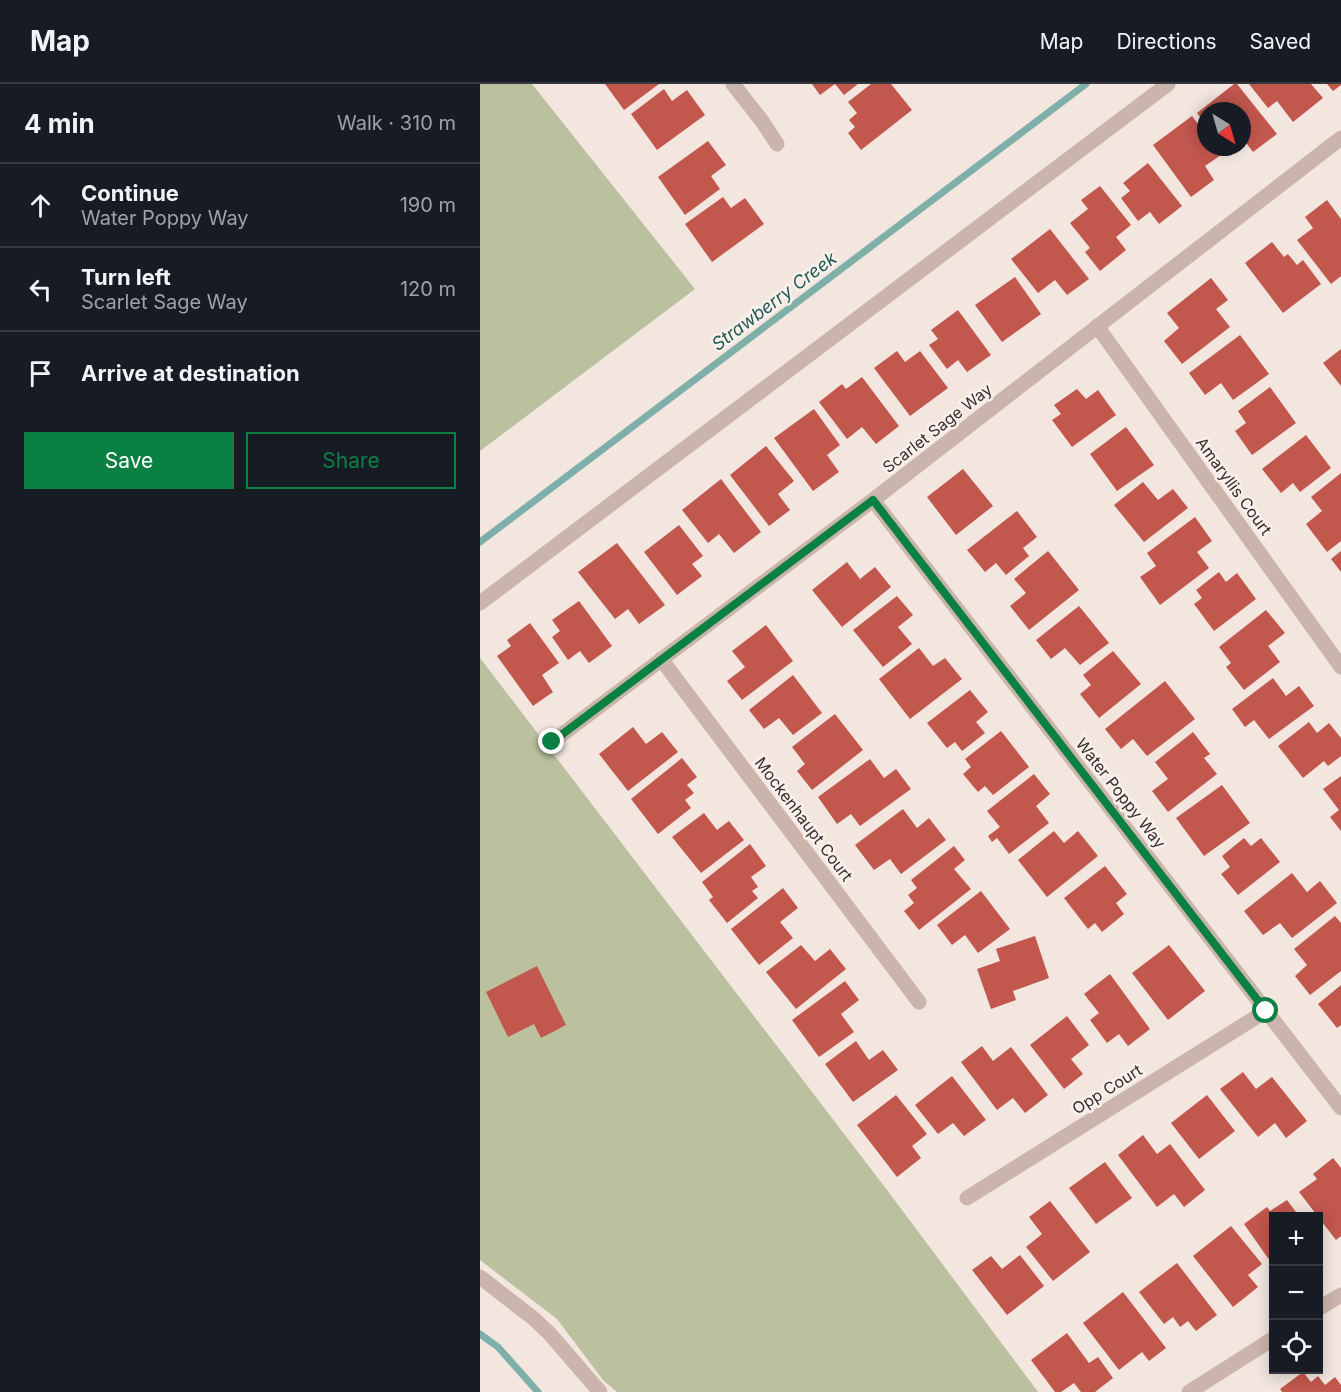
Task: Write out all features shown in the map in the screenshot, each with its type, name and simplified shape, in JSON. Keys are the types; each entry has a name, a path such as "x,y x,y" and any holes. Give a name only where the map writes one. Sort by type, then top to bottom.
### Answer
{"street":[{"path":"733,84 777,144"},
{"path":"480,603 1168,84"},
{"name":"Scarlet Sage Way","path":"552,742 873,500 1341,138"},
{"name":"Amaryllis Court","path":"1097,326 1341,668"},
{"name":"Water Poppy Way","path":"873,500 1341,1108"},
{"name":"Mockenhaupt Court","path":"661,659 919,1002"},
{"name":"Opp Court","path":"967,1198 1266,1011"},
{"path":"480,1277 549,1333 600,1392"},
{"path":"1323,1306 1341,1295"},
{"path":"1189,1392 1269,1341"}],"green space":[{"path":"480,84 532,84 695,289 480,451"},
{"path":"480,658 887,1190 1038,1392 617,1392 603,1380 557,1319 480,1260"}],"building":[{"path":"605,84 659,84 624,110"},
{"path":"812,84 835,84 820,95"},
{"path":"835,84 858,84 844,95"},
{"path":"871,84 891,84 912,110 861,150 848,133 855,127 849,120 857,113 848,102"},
{"path":"1237,84 1277,134 1253,152 1251,149 1251,102 1211,102"},
{"path":"1249,84 1311,84 1323,98 1293,122 1277,101 1268,108"},
{"path":"1327,84 1341,84 1341,85 1333,91"},
{"path":"664,89 672,101 687,90 705,115 657,150 631,114"},
{"path":"1192,116 1197,122 1197,156 1220,156 1205,166 1214,180 1191,197 1153,145"},
{"path":"708,141 726,165 711,176 720,189 685,215 658,177"},
{"path":"1148,163 1182,206 1159,224 1150,212 1138,221 1121,198 1130,191 1123,183"},
{"path":"1100,186 1131,225 1116,237 1126,250 1100,271 1085,252 1090,248 1070,223 1088,209 1081,200"},
{"path":"723,197 731,208 745,198 764,224 712,262 685,224"},
{"path":"1327,200 1341,219 1341,276 1331,284 1297,240 1313,228 1305,217"},
{"path":"1050,229 1089,279 1067,295 1055,280 1038,293 1011,259"},
{"path":"1272,242 1284,257 1288,254 1297,265 1303,260 1321,284 1283,313 1245,263"},
{"path":"1015,277 1041,314 1002,342 975,305"},
{"path":"1211,278 1228,300 1216,309 1230,327 1182,364 1164,341 1179,328 1167,313"},
{"path":"958,310 991,355 967,372 958,360 947,369 929,345 938,339 931,330"},
{"path":"1240,335 1269,374 1233,400 1221,383 1205,395 1189,373"},
{"path":"1341,349 1341,386 1323,363"},
{"path":"897,351 905,362 920,351 948,388 910,416 874,368"},
{"path":"862,377 899,426 876,444 862,427 847,439 819,402 842,384 846,389"},
{"path":"1270,387 1296,423 1252,455 1235,431 1246,423 1238,411"},
{"path":"1077,389 1086,399 1098,390 1116,415 1072,447 1052,420 1061,414 1054,405"},
{"path":"814,409 840,445 827,455 839,472 813,491 774,438"},
{"path":"1126,427 1154,465 1117,491 1090,454"},
{"path":"1306,435 1331,468 1300,492 1293,483 1281,493 1262,469"},
{"path":"766,446 794,481 778,494 790,510 769,526 730,475"},
{"path":"963,469 993,506 956,535 927,497"},
{"path":"1341,473 1341,541 1327,552 1306,524 1322,511 1311,497"},
{"path":"721,479 761,532 734,553 719,534 708,543 682,510"},
{"path":"1143,482 1158,500 1173,489 1188,508 1144,542 1114,505"},
{"path":"1017,511 1037,537 1023,548 1029,556 1006,575 996,563 985,572 967,550"},
{"path":"1195,517 1212,541 1197,552 1209,568 1160,605 1140,577 1156,566 1147,553"},
{"path":"679,525 703,556 692,564 702,576 677,595 644,552"},
{"path":"617,543 665,605 639,624 628,609 615,619 578,572"},
{"path":"1048,551 1079,590 1029,630 1010,606 1026,593 1014,579"},
{"path":"1341,551 1341,572 1331,559"},
{"path":"847,562 860,579 875,567 891,587 842,627 812,590"},
{"path":"1219,572 1226,582 1237,573 1256,599 1214,631 1194,604 1202,598 1196,590"},
{"path":"897,596 913,615 898,627 912,644 883,667 853,630"},
{"path":"579,601 612,646 589,663 580,651 568,660 552,637 560,631 552,620"},
{"path":"1079,606 1109,643 1080,665 1065,648 1051,659 1036,640"},
{"path":"1266,610 1285,633 1268,646 1280,662 1244,690 1226,667 1231,663 1219,647"},
{"path":"530,623 559,663 542,675 553,692 533,706 497,656 511,646 507,640"},
{"path":"766,625 793,661 742,700 727,681 745,667 732,651"},
{"path":"919,648 933,666 945,658 962,679 910,719 879,679"},
{"path":"1113,651 1141,684 1099,718 1080,694 1091,685 1083,675"},
{"path":"793,675 822,713 793,735 779,718 764,729 749,710"},
{"path":"1273,678 1286,696 1299,686 1314,706 1269,739 1254,720 1245,727 1232,709"},
{"path":"1165,681 1195,719 1147,756 1133,739 1121,749 1105,729"},
{"path":"970,690 988,712 976,722 985,733 962,751 955,742 947,748 927,723"},
{"path":"835,714 863,750 812,790 797,771 805,764 792,747"},
{"path":"1309,722 1317,733 1329,723 1341,738 1341,756 1328,766 1324,761 1303,778 1278,746"},
{"path":"633,727 646,744 662,732 678,752 628,791 599,754"},
{"path":"1001,731 1029,767 993,795 985,786 978,792 963,774 971,767 965,759"},
{"path":"1193,732 1210,754 1204,758 1217,774 1168,812 1152,791 1168,779 1155,762"},
{"path":"682,758 697,777 687,785 694,793 685,800 691,808 658,834 631,799"},
{"path":"870,759 884,778 896,769 911,789 860,826 851,814 837,824 818,797"},
{"path":"1034,774 1050,794 1036,806 1049,823 1009,854 997,838 992,842 988,836 1000,827 987,811"},
{"path":"1341,776 1341,831 1330,817 1339,810 1323,789"},
{"path":"1222,785 1250,823 1204,856 1176,818"},
{"path":"903,809 917,828 929,818 946,840 901,874 890,859 874,870 855,845"},
{"path":"704,813 717,830 729,821 744,840 701,873 672,837"},
{"path":"1054,831 1064,843 1078,831 1098,856 1047,897 1018,860"},
{"path":"1244,838 1251,846 1261,838 1280,862 1238,895 1221,874 1230,867 1222,856"},
{"path":"750,844 766,866 751,877 758,887 752,891 758,898 727,923 709,900 713,897 702,882"},
{"path":"954,846 965,860 954,869 971,889 919,930 904,911 914,903 908,895 917,888 911,880"},
{"path":"1105,866 1127,894 1116,903 1124,914 1102,932 1095,923 1088,929 1064,898"},
{"path":"1292,873 1307,892 1320,881 1337,903 1292,938 1280,923 1263,935 1244,911"},
{"path":"783,888 798,908 780,922 793,938 759,965 731,929"},
{"path":"981,891 1010,929 978,953 965,935 952,945 937,925"},
{"path":"1335,916 1341,923 1341,971 1310,995 1295,976 1307,965 1294,949"},
{"path":"1035,936 1049,978 1013,991 1016,1000 991,1009 977,969 1000,961 996,949"},
{"path":"801,945 815,961 830,949 846,969 796,1009 766,972"},
{"path":"1169,945 1205,991 1168,1020 1132,973"},
{"path":"537,966 566,1025 541,1038 534,1024 508,1037 486,992"},
{"path":"1110,974 1150,1029 1128,1046 1119,1034 1107,1043 1090,1020 1099,1013 1084,994"},
{"path":"845,981 859,1000 841,1014 854,1032 819,1057 792,1020"},
{"path":"1341,985 1341,1025 1337,1028 1318,1004"},
{"path":"1067,1016 1089,1045 1071,1059 1083,1074 1064,1089 1030,1045"},
{"path":"856,1041 869,1060 883,1050 898,1070 853,1102 825,1064"},
{"path":"982,1046 993,1061 1011,1047 1048,1095 1025,1113 1013,1098 997,1110 961,1062"},
{"path":"1243,1072 1256,1089 1272,1077 1307,1121 1286,1138 1275,1123 1258,1137 1220,1089"},
{"path":"952,1076 986,1120 964,1136 953,1123 938,1134 915,1105"},
{"path":"896,1095 927,1134 912,1146 921,1158 897,1177 857,1125"},
{"path":"1207,1095 1235,1131 1199,1159 1171,1123"},
{"path":"1143,1135 1157,1154 1170,1144 1205,1190 1184,1207 1174,1194 1157,1207 1118,1155"},
{"path":"1333,1158 1341,1168 1341,1236 1336,1240 1323,1223 1323,1212 1314,1212 1299,1192 1317,1179 1313,1174"},
{"path":"1105,1162 1132,1198 1096,1224 1069,1188"},
{"path":"1287,1200 1296,1212 1269,1212 1269,1260 1244,1224 1267,1207 1270,1211"},
{"path":"1050,1201 1090,1252 1053,1281 1026,1247 1042,1234 1029,1217"},
{"path":"1231,1226 1262,1264 1248,1275 1258,1287 1233,1307 1193,1256"},
{"path":"1020,1255 1044,1286 1007,1315 972,1270 991,1256 1002,1269"},
{"path":"1177,1263 1217,1315 1196,1331 1188,1321 1180,1327 1173,1317 1164,1324 1139,1292"},
{"path":"1123,1292 1166,1348 1149,1361 1142,1352 1119,1370 1083,1323"},
{"path":"1067,1333 1089,1363 1098,1357 1113,1378 1095,1392 1081,1392 1074,1383 1061,1392 1055,1392 1031,1360"},
{"path":"1300,1374 1305,1374 1311,1382 1318,1376 1325,1385 1335,1377 1341,1385 1341,1392 1282,1392 1280,1389"}],"waterway":[{"name":"Strawberry Creek","path":"480,542 1086,84"},
{"name":"Strawberry Creek","path":"480,1334 498,1347 538,1392"}],"route":[{"path":"552,742 873,500 1266,1011"}]}
